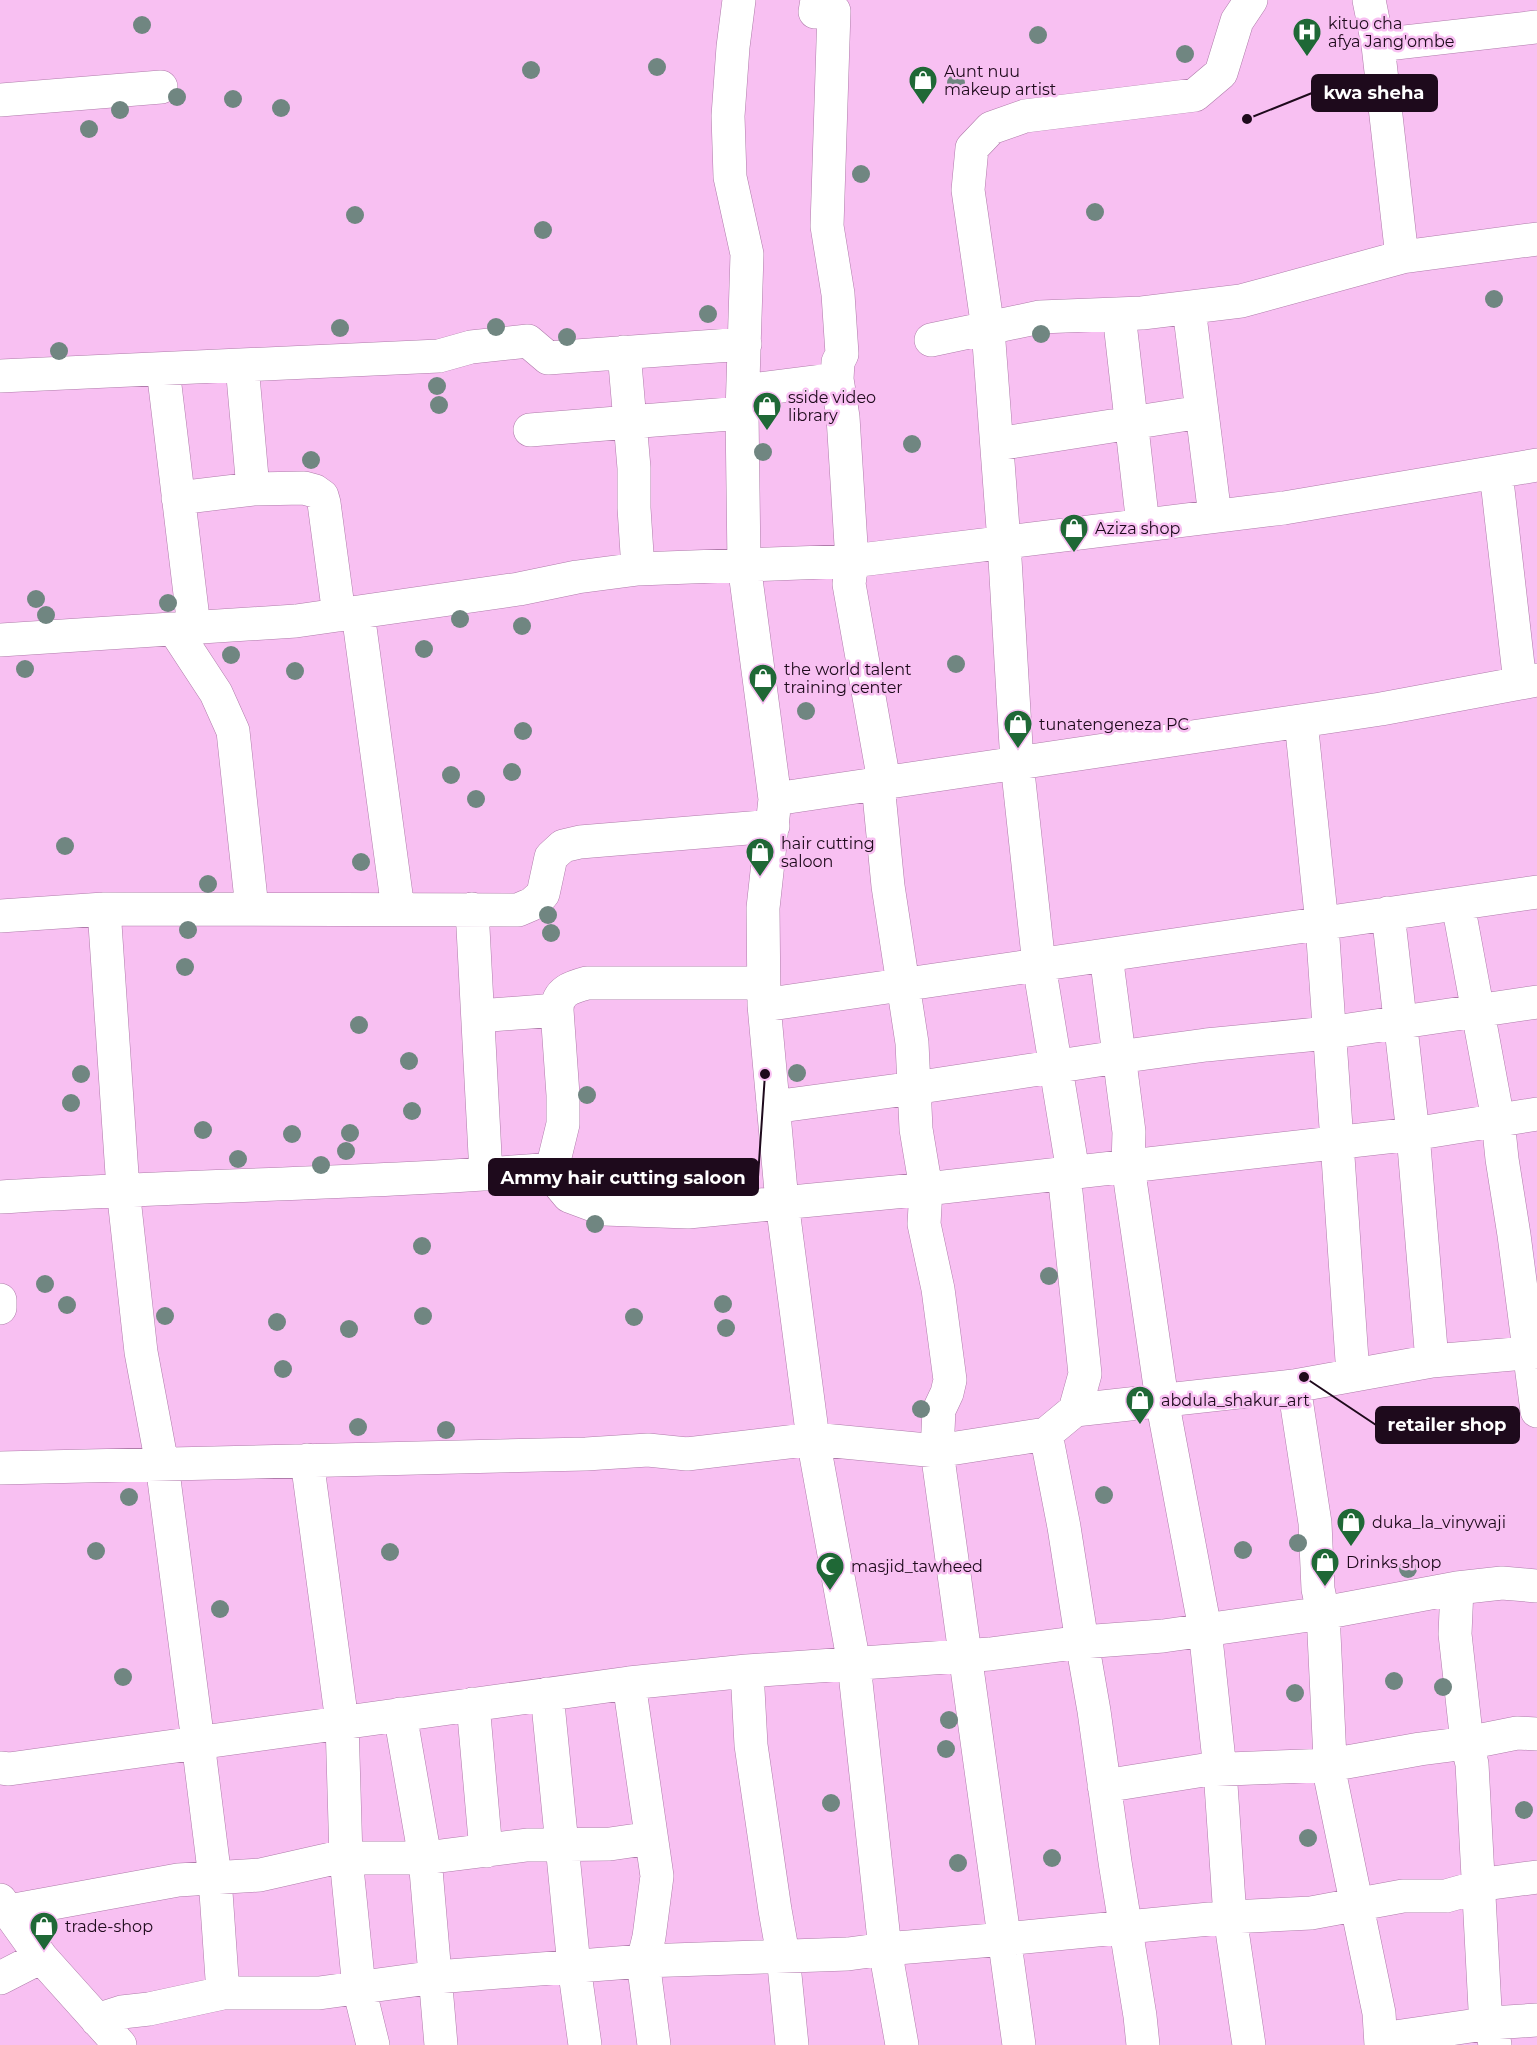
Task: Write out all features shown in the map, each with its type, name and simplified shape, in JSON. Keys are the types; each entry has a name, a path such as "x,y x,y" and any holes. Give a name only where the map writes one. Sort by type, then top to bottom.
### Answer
{"street":[{"path":"739,0 732,47 728,116 730,177 747,254 743,402 744,564 774,813 763,908 764,994 773,1107 782,1202 813,1440 854,1664 885,1949 902,2045"},
{"path":"817,0 816,12 834,11 827,226 838,294 842,354 838,362 837,379 843,417 852,561 849,584 882,770 878,784 888,886 912,1043 916,1129 926,1189 924,1224 938,1289 950,1380 939,1410 938,1451 1019,2045"},
{"path":"1075,1410 1085,1374 1069,1173 1056,1066 1040,964 1017,763 988,329 968,190 972,148 991,129 1025,116 1195,95 1221,73 1237,21 1251,0"},
{"path":"1369,0 1378,45 1402,257"},
{"path":"1378,45 1537,27"},
{"path":"0,100 161,87"},
{"path":"931,340 1040,317 1119,314 1241,301 1402,257 1537,239"},
{"path":"1189,308 1215,516"},
{"path":"1119,314 1143,525"},
{"path":"0,376 439,356 471,347 528,341 548,358 745,344"},
{"path":"624,352 631,422 638,569"},
{"path":"242,365 253,489"},
{"path":"163,369 178,498 184,628 233,731 252,909"},
{"path":"530,430 631,422 743,402 837,379"},
{"path":"997,444 1201,412"},
{"path":"0,640 296,621 519,589 577,577 638,569 852,561 1284,508 1537,465"},
{"path":"0,916 104,909 518,910 532,904 543,894 551,857 563,846 580,842 774,813 878,784 1381,709 1529,682 1496,472"},
{"path":"178,498 253,489 304,488 315,490 322,496 349,614 398,909"},
{"path":"1301,721 1322,924 1335,1143 1353,1375"},
{"path":"1537,892 903,984 764,994 587,983 571,987 564,992 557,1004 563,1124 552,1169 559,1184 569,1196 603,1209 688,1212 926,1189 1413,1134 1537,1114"},
{"path":"1458,904 1498,1120 1533,1352 1537,1411"},
{"path":"104,909 123,1189 141,1352 162,1464 215,1878 223,1993"},
{"path":"472,909 486,1174"},
{"path":"1388,913 1413,1134 1432,1361"},
{"path":"1106,955 1118,1057 1130,1132 1128,1166 1162,1400 1205,1629 1220,1770 1230,1917 1249,2045"},
{"path":"773,1107 1118,1057 1206,1045 1328,1033 1537,1002"},
{"path":"478,1016 557,1010"},
{"path":"0,1197 552,1169"},
{"path":"0,1300 0,1308"},
{"path":"0,1468 586,1454 648,1450 687,1454 813,1440 938,1451 1046,1434 1075,1410 1294,1386 1432,1361 1533,1352"},
{"path":"1294,1386 1315,1523 1318,1589 1323,1612 1330,1780 1379,2013 1381,2042 1493,2034 1537,2020"},
{"path":"1046,1434 1064,1527 1094,1711 1143,2045"},
{"path":"308,1460 342,1722 346,1858 359,1988 373,2045"},
{"path":"0,1768 9,1769 629,1683 747,1671 966,1656 1082,1642 1163,1636 1323,1612 1457,1588 1502,1583 1537,1586"},
{"path":"1457,1588 1455,1634 1467,1743 1472,1764 1485,2009 1493,2034"},
{"path":"747,1671 751,1745 783,1955 792,2045"},
{"path":"629,1683 657,1876 649,1937 643,1961 654,2045"},
{"path":"548,1694 574,1966 585,2045"},
{"path":"473,1704 486,1851"},
{"path":"400,1714 425,1858 441,2045"},
{"path":"1104,1786 1204,1770 1330,1766 1517,1733 1537,1734"},
{"path":"120,2045 41,1957 5,1906 178,1880 260,1875 335,1858 425,1858 527,1845 609,1844 651,1838"},
{"path":"97,2020 122,2012 149,2009 223,1993 320,1994 436,1977 574,1966 643,1961 848,1954 1230,1917 1311,1913 1403,1896 1446,1896 1492,1883 1537,1877"},
{"path":"0,1978 41,1957"}],"place":[{"name":"kituo cha afya Jang'ombe","path":"1307,58"},
{"name":"Aunt nuu makeup artist","path":"923,106"},
{"name":"kwa sheha","path":"1247,119"},
{"name":"sside video library","path":"767,432"},
{"name":"Aziza shop","path":"1074,554"},
{"name":"the world talent training center","path":"763,704"},
{"name":"tunatengeneza PC","path":"1018,750"},
{"name":"hair cutting saloon","path":"760,878"},
{"name":"Ammy hair cutting saloon","path":"765,1074"},
{"name":"retailer shop","path":"1304,1377"},
{"name":"abdula_shakur_art","path":"1140,1426"},
{"name":"duka_la_vinywaji","path":"1351,1548"},
{"name":"Drinks shop","path":"1325,1588"},
{"name":"masjid_tawheed","path":"830,1592"},
{"name":"trade-shop","path":"44,1952"}]}
